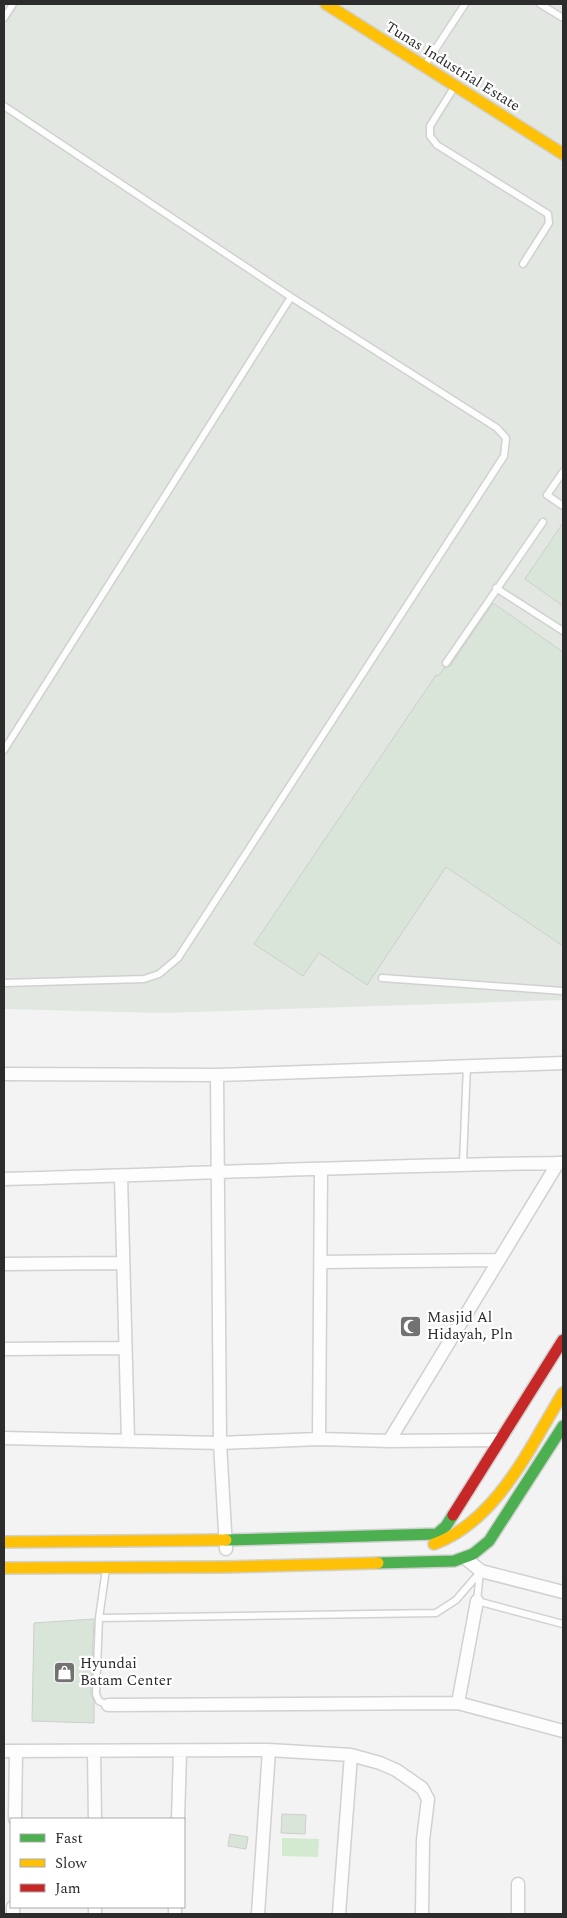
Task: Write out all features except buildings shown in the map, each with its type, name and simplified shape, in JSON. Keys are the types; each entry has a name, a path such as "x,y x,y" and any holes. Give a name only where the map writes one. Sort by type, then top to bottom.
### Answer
{"main road":[{"name":"Tunas Industrial Estate","path":"326,4 563,154"},
{"path":"4,1551 225,1544 437,1534 446,1526 563,1340"},
{"path":"4,1542 420,1546 438,1543 471,1525 491,1504 563,1393"},
{"path":"4,1568 224,1568 454,1561 465,1558 480,1550 489,1541 563,1426"}],"street":[{"path":"4,1074 217,1075 563,1063"},
{"path":"217,1075 220,1443 225,1544"},
{"path":"4,1179 321,1170 463,1163 561,1163"},
{"path":"389,1441 498,1260 561,1163"},
{"path":"319,1439 321,1170"},
{"path":"121,1176 128,1440"},
{"path":"321,1262 498,1260"},
{"path":"4,1264 123,1263"},
{"path":"4,1349 125,1348"},
{"path":"4,1438 220,1443 319,1439 389,1441 500,1440"},
{"path":"465,1558 481,1570 563,1592"},
{"path":"458,1703 477,1601"},
{"path":"108,1705 458,1703 563,1731"},
{"path":"258,1914 269,1750"},
{"path":"15,1818 10,1751 180,1752 269,1750 352,1755 396,1770 422,1788 428,1799 423,1840 422,1914"},
{"path":"94,1751 95,1818"},
{"path":"178,1818 180,1752"},
{"path":"339,1914 352,1755"},
{"path":"518,1884 518,1914"}],"lane":[{"path":"4,18 13,4"},
{"path":"425,65 465,4"},
{"path":"540,4 563,18"},
{"path":"456,85 430,126 430,136 437,144 548,214 549,223 523,264"},
{"path":"4,106 291,297 497,428 506,438 504,456 198,929 174,963 156,975 144,979 4,983"},
{"path":"4,750 291,297"},
{"path":"563,472 547,495 563,506"},
{"path":"446,663 543,522"},
{"path":"496,588 563,631"},
{"path":"382,978 563,991"},
{"path":"463,1163 468,1065"},
{"path":"106,1568 99,1618 96,1694 99,1701 108,1705"},
{"path":"99,1618 436,1613 456,1600 481,1570"},
{"path":"481,1570 477,1601 563,1624"}],"shaded area":[{"path":"4,4 563,4 563,1000 161,1013 4,1009"}],"green space":[{"path":"282,1838 319,1839 318,1857 282,1856"}],"traffic: fast":[{"path":"378,1563 454,1561 473,1554 489,1541 563,1426"},
{"path":"226,1540 437,1534 446,1526 453,1515"}],"traffic: slow":[{"path":"326,4 563,154"},
{"path":"434,1544 456,1533 476,1518 494,1500 510,1480 563,1393"},
{"path":"4,1542 226,1540"},
{"path":"4,1568 224,1567 378,1563"}],"traffic: jam":[{"path":"453,1515 563,1340"}],"place":[{"name":"Masjid Al Hidayah, Pln","path":"411,1326"},
{"name":"Hyundai Batam Center","path":"64,1672"}]}
